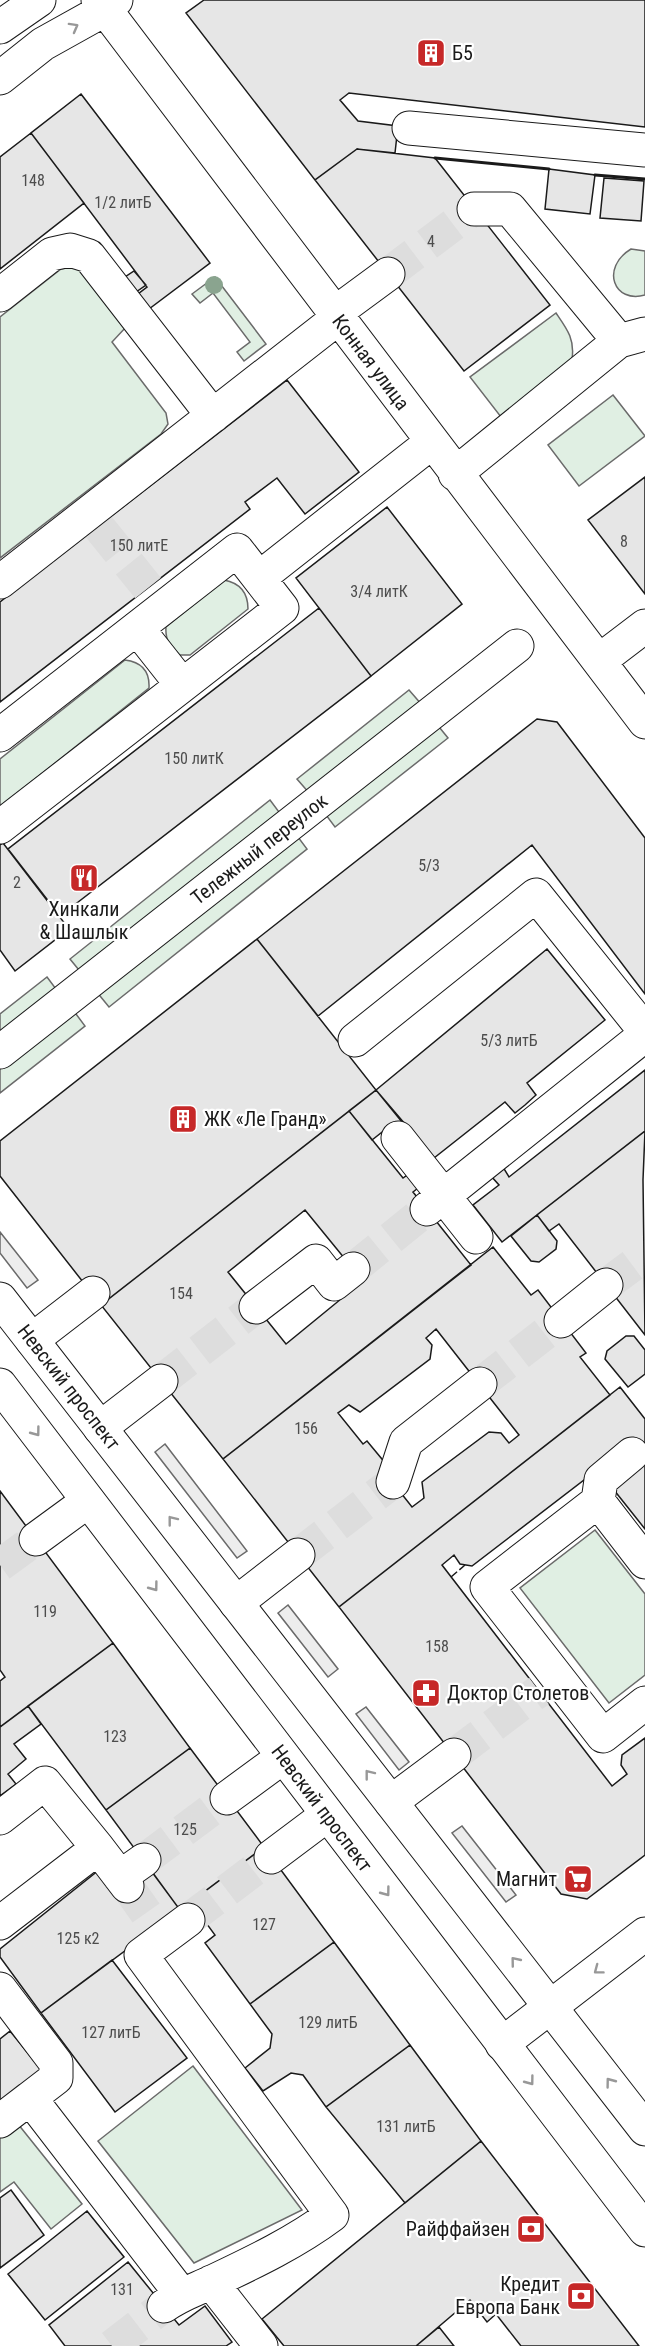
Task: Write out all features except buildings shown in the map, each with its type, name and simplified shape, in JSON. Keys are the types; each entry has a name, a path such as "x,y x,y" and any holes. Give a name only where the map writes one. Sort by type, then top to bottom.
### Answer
{"main road":[{"path":"0,27 39,0"},
{"path":"0,78 43,44 106,3"},
{"name":"Конная улица","path":"106,3 336,316 645,722"},
{"path":"409,128 645,150"},
{"path":"455,474 632,338 510,209 474,209"},
{"path":"0,295 52,254 70,250 89,256 213,416"},
{"path":"0,582 93,520 213,416 388,274"},
{"path":"259,578 432,442"},
{"path":"0,735 137,628 156,598 237,550 282,608 0,826"},
{"path":"599,661 645,626"},
{"path":"137,628 182,685"},
{"name":"Тележный переулок","path":"0,1053 517,646"},
{"path":"355,1040 536,895 645,1033 435,1202"},
{"path":"398,1138 435,1202 476,1236"},
{"path":"256,1307 316,1261 334,1284 353,1269"},
{"path":"561,1321 606,1286"},
{"path":"32,1340 93,1293"},
{"name":"Невский проспект","path":"0,1299 552,2006 645,2129"},
{"path":"100,1428 161,1381"},
{"path":"393,1482 406,1442 480,1384"},
{"name":"Невский проспект","path":"0,1385 645,2230"},
{"path":"633,1454 601,1480 598,1501 487,1587 548,1684 603,1736 645,1703"},
{"path":"36,1539 88,1501"},
{"path":"598,1501 645,1562"},
{"path":"236,1603 298,1555"},
{"path":"391,1802 454,1755"},
{"path":"227,1798 283,1757"},
{"path":"0,1818 45,1783 98,1848 130,1874"},
{"path":"271,1857 327,1815"},
{"path":"0,1923 98,1848"},
{"path":"30,2098 172,2300 211,2283 309,2232 332,2215 141,1955 169,1928"},
{"path":"502,2044 645,1934"},
{"path":"0,1989 56,2063 56,2078 0,2121"},
{"path":"211,2283 261,2346"}],"green space":[{"path":"631,249 645,251 645,295 625,294 615,282 616,265 621,257"},
{"path":"83,268 127,326 112,342 166,413 168,424 161,434 0,558 0,317 61,269"},
{"path":"215,277 266,344 244,361 237,352 250,342 213,293 200,303 192,294"},
{"path":"556,313 567,329 571,340 572,359 501,417 470,377"},
{"path":"613,395 645,436 579,486 548,445"},
{"path":"224,580 239,586 245,594 248,609 190,655 180,655 173,649 166,636 166,627"},
{"path":"125,660 143,668 148,676 149,688 0,807 0,759"},
{"path":"409,690 422,705 310,794 297,779"},
{"path":"435,722 448,738 335,827 323,811"},
{"path":"270,800 282,816 83,975 70,959"},
{"path":"295,833 307,849 109,1007 96,991"},
{"path":"47,977 59,993 0,1040 0,1014"},
{"path":"73,1010 85,1026 0,1093 0,1067"},
{"path":"595,1530 645,1594 645,1675 609,1703 520,1588"},
{"path":"193,2066 302,2210 194,2263 98,2141"},
{"path":"18,2124 82,2204 51,2229 14,2182 0,2192 0,2138"}],"shaded area":[{"path":"0,1232 38,1280 27,1288 0,1253"},
{"path":"165,1444 247,1551 237,1558 155,1452"},
{"path":"288,1605 338,1669 328,1677 278,1613"},
{"path":"366,1707 409,1762 399,1770 356,1714"},
{"path":"462,1826 516,1895 506,1902 452,1833"}],"tunnel":[{"path":"388,274 474,209"},
{"path":"98,526 148,588"},
{"path":"353,1269 427,1209"},
{"path":"606,1285 645,1256"},
{"path":"161,1381 256,1307"},
{"path":"480,1384 561,1321"},
{"path":"298,1555 393,1482"},
{"path":"0,1565 36,1539"},
{"path":"454,1755 539,1691"},
{"path":"144,1860 227,1798"},
{"path":"188,1920 271,1857"},
{"path":"127,1886 156,1927"},
{"path":"112,2346 164,2306"}],"fence":[{"path":"451,1577 465,1565"}],"wall":[{"path":"435,158 549,169"},
{"path":"595,175 645,179"}],"place":[{"name":"Б5","path":"431,53"},
{"name":"Хинкали & Шашлык","path":"84,878"},
{"name":"ЖК «Ле Гранд»","path":"183,1119"},
{"name":"Доктор Столетов","path":"426,1693"},
{"name":"Магнит","path":"578,1879"},
{"name":"Райффайзен","path":"531,2229"},
{"name":"Кредит Европа Банк","path":"581,2296"}]}
